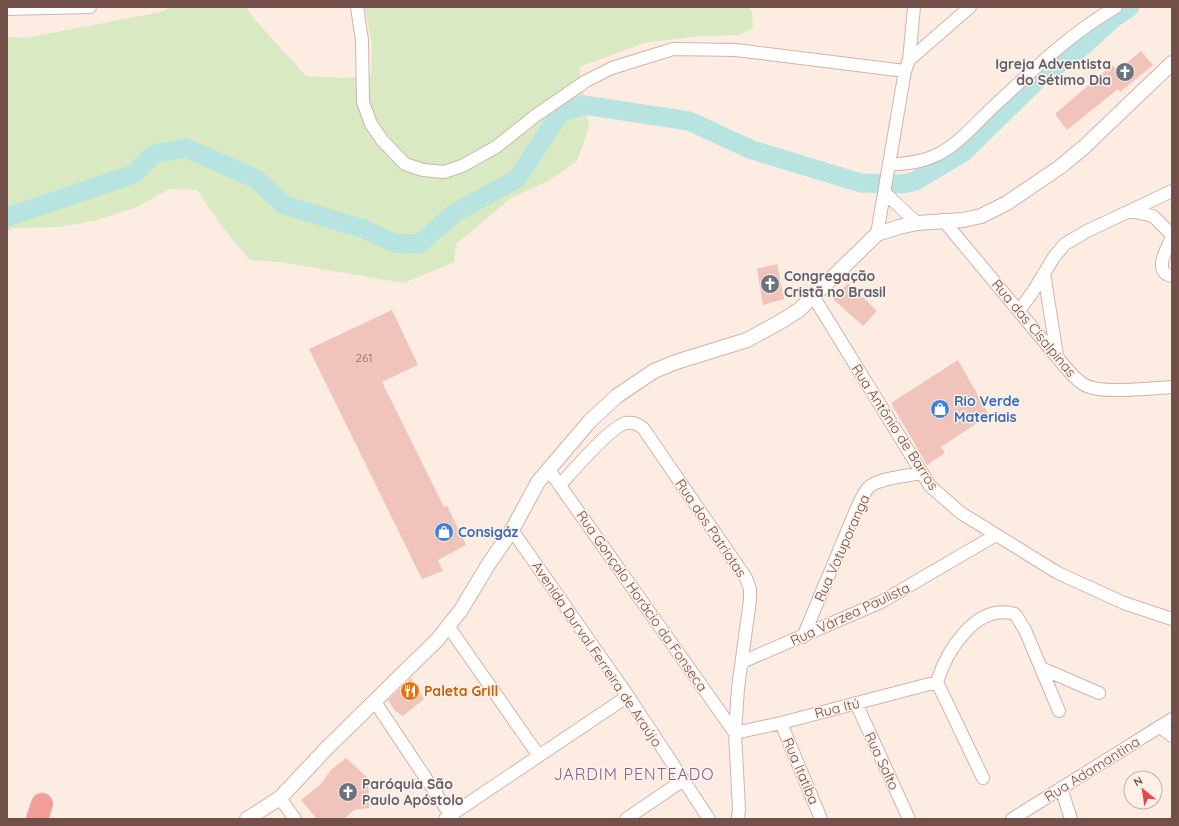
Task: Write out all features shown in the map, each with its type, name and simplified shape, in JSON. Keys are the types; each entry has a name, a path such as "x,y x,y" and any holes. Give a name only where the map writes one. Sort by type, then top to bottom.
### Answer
{"street":[{"path":"7,9 90,7"},
{"path":"357,7 362,40 364,102 371,124 382,140 405,164 430,171 444,172 462,166 496,147 535,116 586,81 612,68 673,49 736,50 907,65 970,7"},
{"path":"877,234 886,191 907,65 914,7"},
{"path":"889,169 919,162 936,156 964,134 1052,52 1081,30 1116,7"},
{"path":"247,819 280,798 326,749 375,702 448,626 461,610 488,565 512,530 538,482 590,420 617,396 641,378 676,362 747,340 760,334 799,310 877,234 917,223 943,220 963,220 981,216 1007,204 1083,148 1172,63"},
{"path":"886,191 917,223"},
{"path":"1019,310 1054,257 1065,244 1087,231 1172,191"},
{"path":"1131,211 1153,216 1172,236 1161,265 1167,275 1172,276"},
{"name":"Rua das Cisalpinas","path":"943,220 1075,378 1090,387 1106,389 1172,387"},
{"path":"1044,273 1057,357"},
{"name":"Rua Antônio de Barros","path":"813,296 930,486 946,502 1058,573 1124,603 1172,619"},
{"name":"Rua dos Patriotas","path":"560,485 614,430 625,423 636,422 643,428 746,578 750,589 750,600 738,688 736,732 739,808 738,819"},
{"name":"Rua Gonçalo Horácio da Fonseca","path":"549,470 736,732"},
{"name":"Rua Votuporanga","path":"803,638 856,510 869,487 877,482 922,473"},
{"name":"Avenida Durval Ferreira de Araújo","path":"512,530 628,696 682,781 709,819"},
{"name":"Rua Várzea Paulista","path":"742,662 803,638 881,602 996,535"},
{"path":"983,778 937,682 948,655 966,631 979,620 993,612 1004,611 1015,614 1020,620 1059,711"},
{"path":"448,626 539,756"},
{"path":"1041,668 1099,694"},
{"name":"Rua Itú","path":"736,732 781,723 937,682"},
{"path":"375,702 450,818 628,696"},
{"name":"Rua Salto","path":"856,703 909,819"},
{"name":"Rua Adamantina","path":"1012,819 1172,719"},
{"name":"Rua Itatiba","path":"781,723 821,819"},
{"path":"1160,727 1172,736"},
{"path":"626,819 682,781"},
{"path":"1061,788 1071,819"},
{"path":"280,798 295,819"}],"green space":[{"path":"171,7 246,7 255,20 306,76 343,78 371,75 372,46 365,7 748,7 752,12 753,28 739,35 699,36 644,43 579,67 589,127 577,161 548,181 511,198 456,244 454,262 404,283 280,262 250,260 223,228 197,190 170,189 134,208 94,221 59,227 12,228 7,231 7,37 26,38 161,12"}],"building":[{"path":"1141,51 1153,65 1120,92 1118,89 1067,130 1055,114 1112,65 1117,71"},
{"name":"Congregação Cristã no Brasil","path":"777,264 784,299 763,305 757,269"},
{"path":"848,283 877,311 863,326 833,299"},
{"path":"392,310 418,365 382,382 444,507 447,506 466,545 438,560 443,571 422,579 309,349"},
{"name":"Rio Verde Materiais","path":"958,360 989,415 941,447 945,453 927,465 891,403"},
{"path":"411,678 424,699 403,716 395,711 388,700"},
{"name":"Paróquia São Paulo Apóstolo","path":"346,758 368,778 369,808 354,810 344,819 317,819 301,800 320,785 331,770"}],"waterway":[{"path":"7,217 134,174 154,154 186,148 256,179 284,205 364,229 394,243 419,244 456,212 517,179 560,113 584,105 689,121 752,150 861,183 903,184 915,181 964,152 1038,79 1083,46 1115,17 1130,7"}],"place":[{"name":"Igreja Adventista do Sétimo Dia","path":"1125,72"},
{"name":"Congregação Cristã no Brasil","path":"770,284"},
{"name":"Rio Verde Materiais","path":"940,409"},
{"name":"Consigáz","path":"444,532"},
{"name":"Paleta Grill","path":"410,691"},
{"name":"Paróquia São Paulo Apóstolo","path":"348,792"}],"district":[{"name":"JARDIM PENTEADO","path":"634,774"}]}
